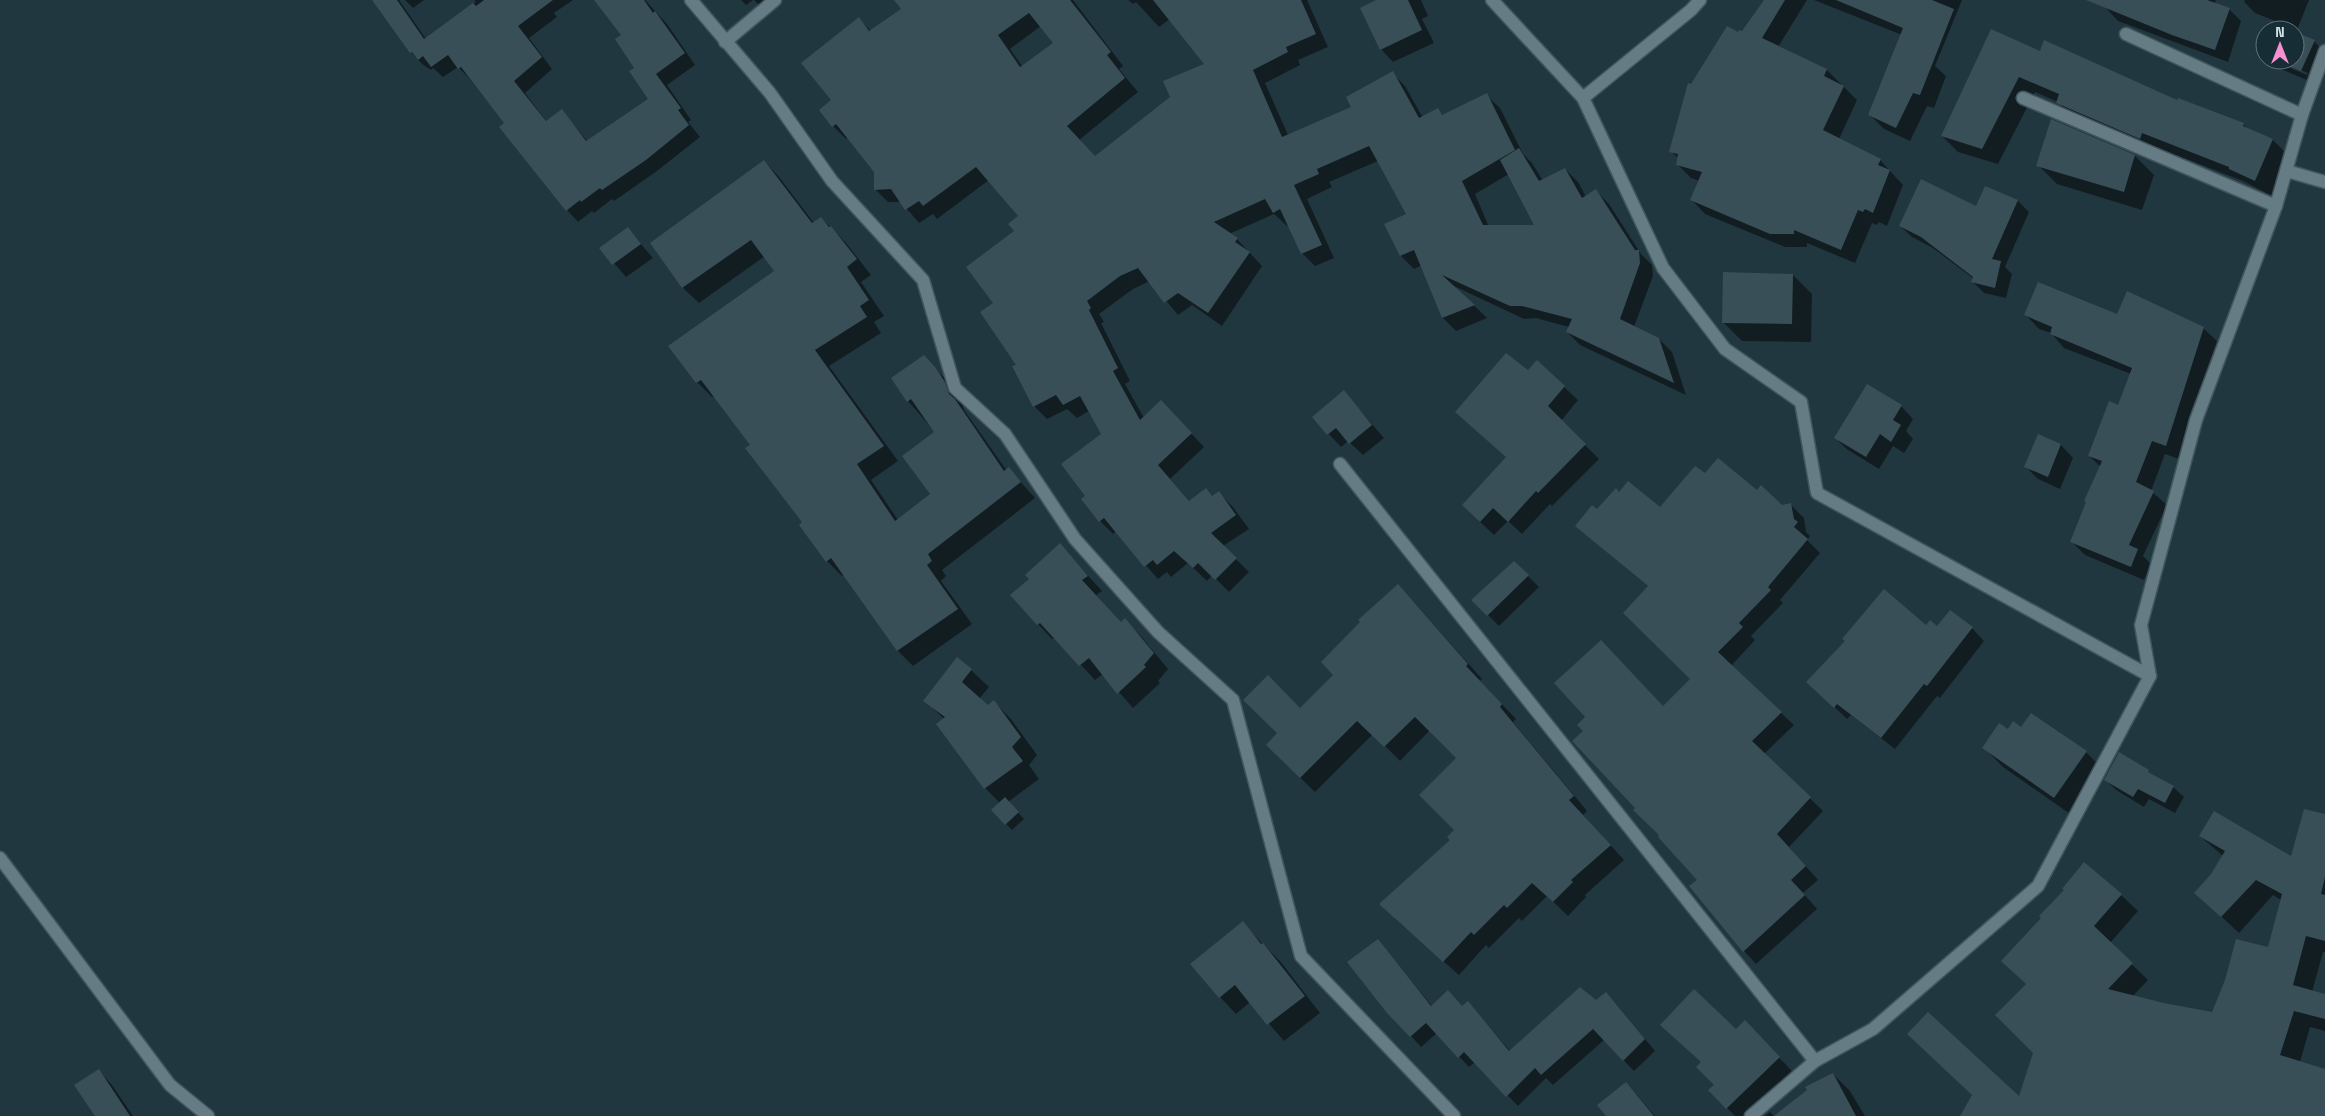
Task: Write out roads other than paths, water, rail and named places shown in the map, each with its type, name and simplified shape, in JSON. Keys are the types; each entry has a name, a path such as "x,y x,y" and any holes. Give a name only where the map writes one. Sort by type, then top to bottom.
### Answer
{"street":[{"path":"691,0 770,93 832,181 923,280 955,388 1005,434 1075,540 1158,632 1233,700 1301,956 1454,1116"},
{"path":"725,42 775,0"},
{"path":"1492,0 1583,98 1663,268 1724,349 1801,402 1817,493 2150,676"},
{"path":"1583,98 1691,10 1700,0"},
{"path":"2126,34 2302,115"},
{"path":"1751,1116 1815,1061 1873,1030 2038,886 2150,676 2141,625 2196,420 2276,206 2288,171 2302,115 2325,50"},
{"path":"2023,98 2276,206"},
{"path":"2288,171 2325,182"},
{"path":"1340,464 1815,1061"},
{"path":"0,858 170,1086 208,1116"}]}
